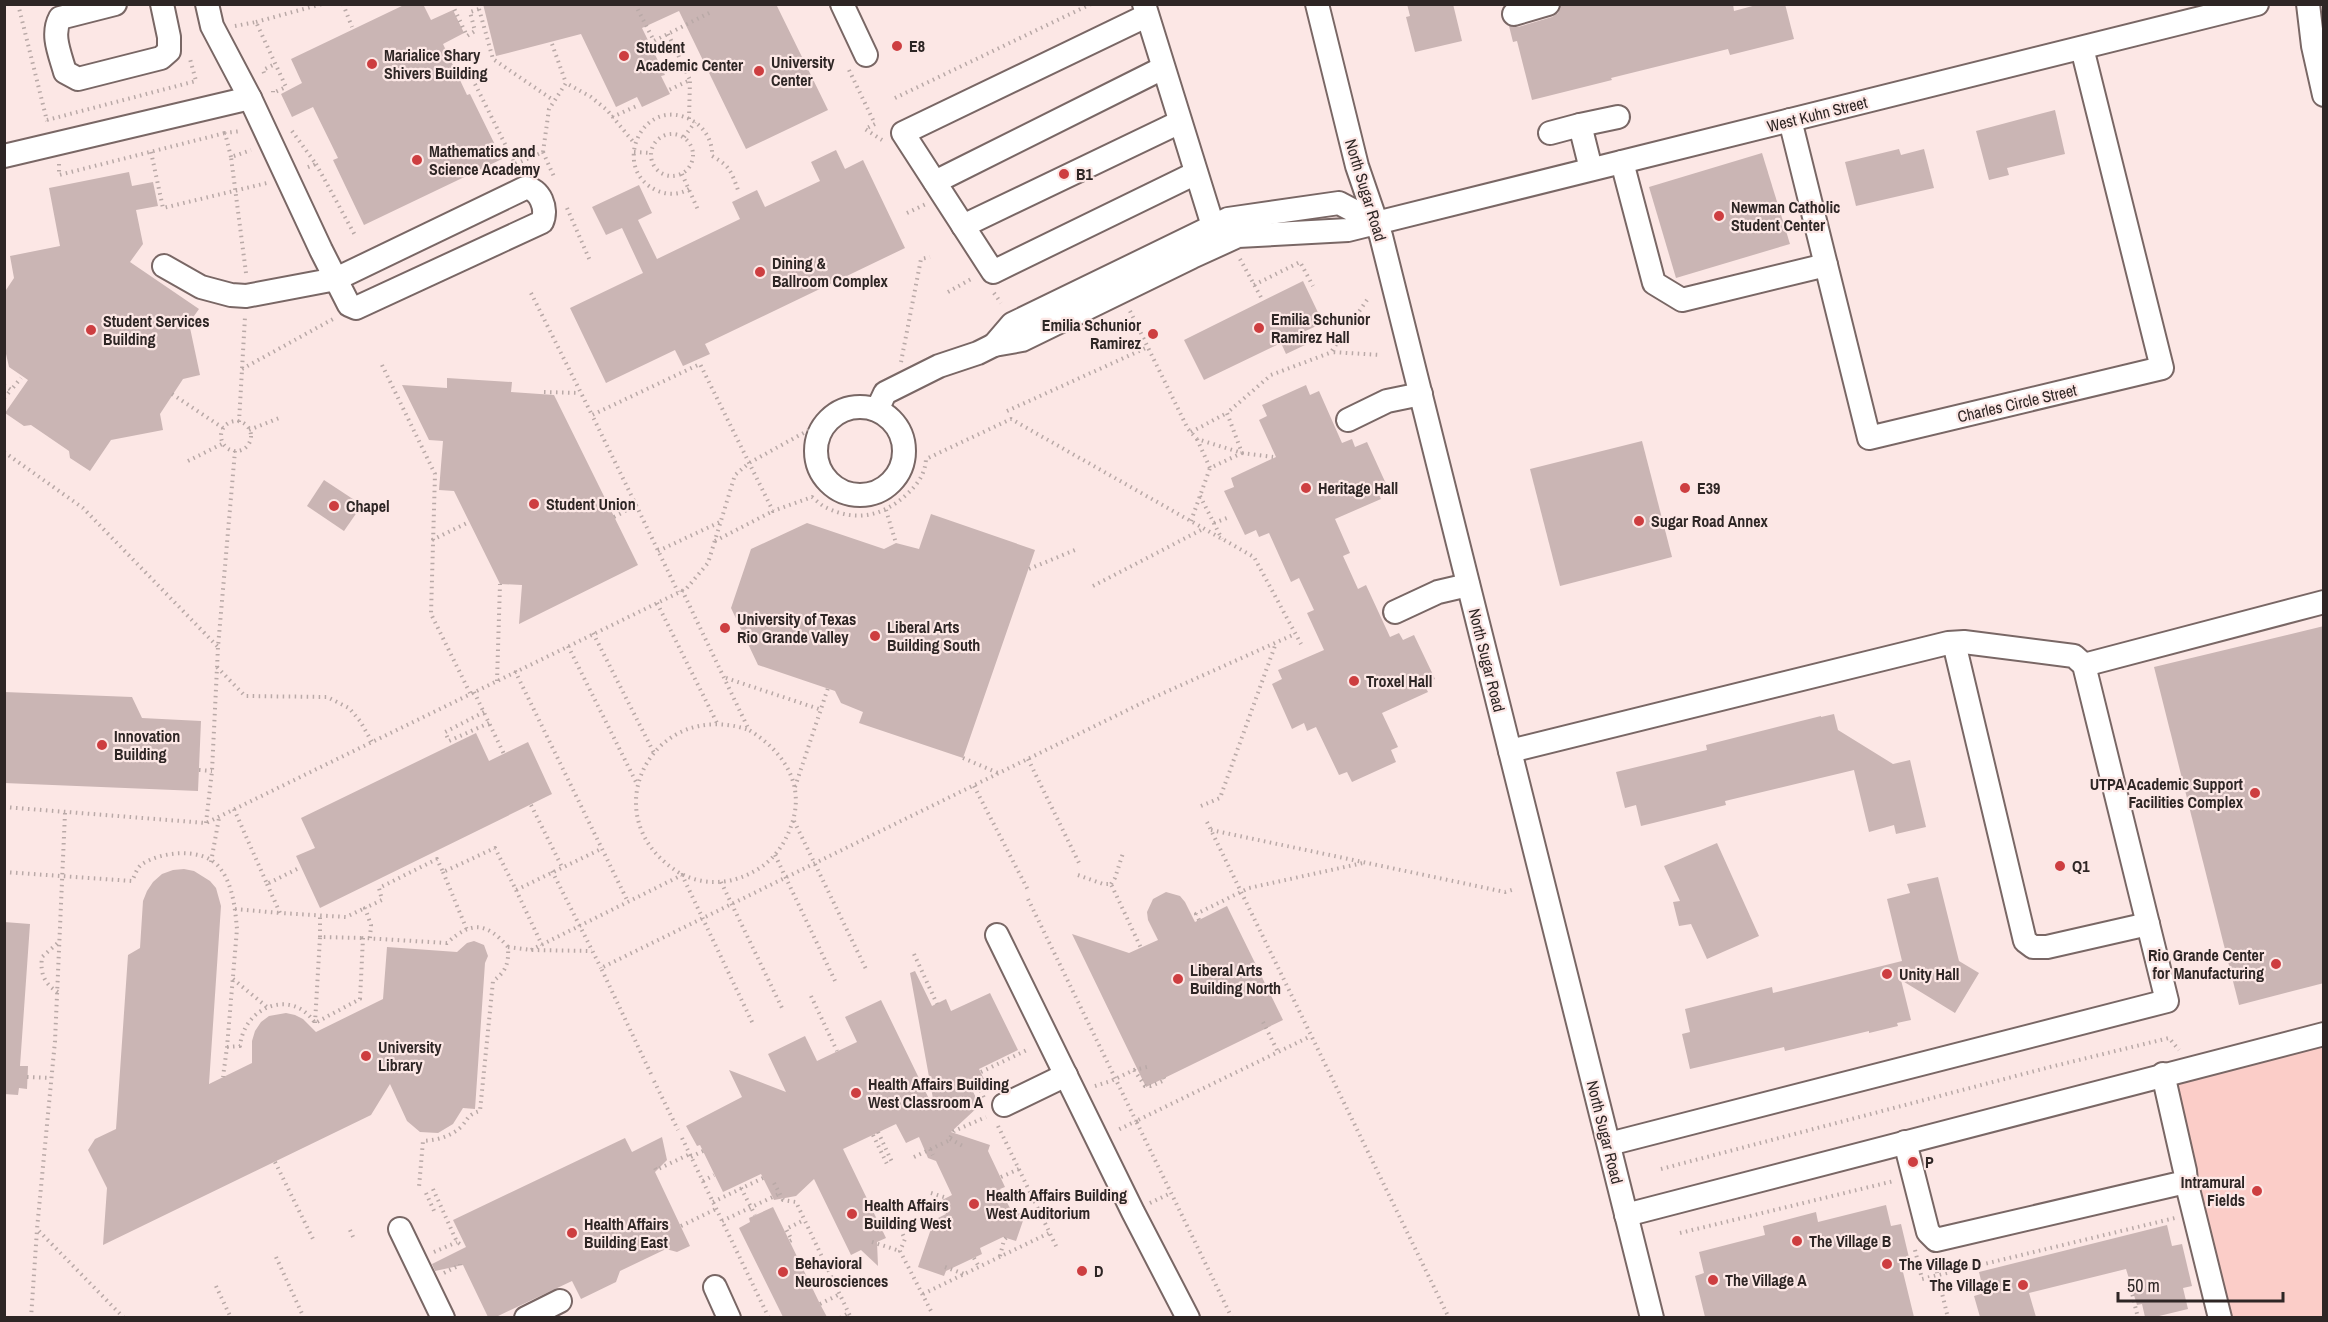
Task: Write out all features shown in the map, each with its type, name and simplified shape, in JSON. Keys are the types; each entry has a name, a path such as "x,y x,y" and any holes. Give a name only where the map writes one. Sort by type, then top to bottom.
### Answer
{"street":[{"path":"115,4 60,18 55,27 65,72 78,79 161,58 169,51 169,37 162,4"},
{"path":"164,266 201,287 231,295 246,296 336,279 525,188 531,188 537,192 545,211 542,222 356,308 349,305 336,279 250,98 212,26 207,4"},
{"path":"842,4 866,55"},
{"name":"North Sugar Road","path":"1317,4 1357,166 1377,223 1652,1317"},
{"path":"1514,14 1548,4"},
{"name":"West Kuhn Street","path":"1377,223 2082,48 2211,10 2257,4"},
{"path":"2308,4 2313,46 2324,94"},
{"path":"1196,173 993,272 903,133 1145,10 1213,226"},
{"name":"Charles Circle Street","path":"1790,120 1869,438 2162,368 2082,48"},
{"path":"935,182 1163,68"},
{"path":"4,156 250,98"},
{"path":"1550,133 1618,117"},
{"path":"963,226 1180,122"},
{"path":"1580,125 1591,170"},
{"path":"1622,162 1654,283 1682,300 1826,265"},
{"path":"877,410 885,393 939,366 994,345 1022,340 1237,236 1340,203 1377,223"},
{"path":"994,345 1012,324 1228,219 1237,236"},
{"path":"1348,420 1387,401 1420,394"},
{"path":"861,406 877,410 890,418 900,430 905,457 900,472 891,484 878,493 852,495 841,492 828,483 817,462 815,447 819,434 828,420 846,409 861,406"},
{"path":"1395,612 1438,592 1468,585"},
{"path":"2084,664 2324,602"},
{"path":"1510,751 1954,643 1964,642 2074,656 2084,664 2167,1001 1608,1144"},
{"path":"1954,643 2025,941 2033,947 2047,947 2148,924"},
{"path":"997,935 1188,1317"},
{"path":"1626,1215 2324,1034"},
{"path":"2163,1074 2186,1181 2220,1317"},
{"path":"994,1110 1066,1076"},
{"path":"1905,1142 1928,1232 1936,1240 2186,1181"},
{"path":"400,1229 443,1317"},
{"path":"715,1287 724,1316"},
{"path":"526,1317 560,1301"}],"path":[{"path":"18,4 49,128"},
{"path":"231,27 322,4"},
{"path":"343,4 352,27"},
{"path":"452,4 467,36 475,31 470,12 479,7 493,59 553,100"},
{"path":"635,4 654,42 711,12"},
{"path":"896,98 1091,4"},
{"path":"256,22 286,87 273,93"},
{"path":"668,34 690,80 692,120 684,137"},
{"path":"552,44 566,83 591,97 635,144"},
{"path":"266,78 263,70 275,64"},
{"path":"669,90 690,80"},
{"path":"475,84 515,164 543,152 549,109 566,83"},
{"path":"270,85 278,102"},
{"path":"612,117 639,105"},
{"path":"689,189 682,193 671,194 650,187 636,169 634,152 637,136 652,120 674,115 692,120 704,130 709,139 712,156 726,164 731,170 738,190"},
{"path":"287,122 316,164 356,237"},
{"path":"47,166 58,163 59,175 225,133 241,130 249,132"},
{"path":"225,133 231,157 247,280"},
{"path":"673,133 684,137 693,146 692,163 682,174 672,176 657,170 652,162 651,153 657,139 673,133"},
{"path":"231,157 256,149 252,141"},
{"path":"151,152 163,208 267,184 267,178"},
{"path":"634,152 651,153"},
{"path":"299,171 316,164"},
{"path":"682,174 698,210"},
{"path":"1237,236 1254,285 1263,301"},
{"path":"900,364 921,259 930,257"},
{"path":"1254,285 1300,262 1313,286"},
{"path":"531,293 749,730"},
{"path":"1332,352 1367,300"},
{"path":"1126,304 1210,468 1191,521"},
{"path":"239,422 246,310"},
{"path":"241,369 339,315"},
{"path":"1007,411 1148,347"},
{"path":"1191,432 1227,413 1271,375 1332,352 1381,355"},
{"path":"592,415 700,364 773,511"},
{"path":"382,365 435,474 431,614 504,754"},
{"path":"4,398 21,378"},
{"path":"4,385 11,390"},
{"path":"544,392 580,393"},
{"path":"172,394 223,428"},
{"path":"1227,413 1242,453"},
{"path":"249,430 279,418"},
{"path":"715,541 773,511 812,497 826,508 858,516 886,510 904,496 921,478 925,470 926,459 1011,419 1254,557 1301,644"},
{"path":"4,807 207,823 686,588 708,563 735,475 749,463 828,420"},
{"path":"230,422 239,422 249,430 251,438 247,447 235,451 226,448 222,444 223,428 230,422"},
{"path":"1197,439 1242,453 1273,457"},
{"path":"188,461 222,444"},
{"path":"207,823 218,647 235,451"},
{"path":"4,452 83,508 218,647"},
{"path":"1210,468 1242,453"},
{"path":"1200,496 1223,540"},
{"path":"614,517 636,505"},
{"path":"886,510 896,543"},
{"path":"1214,523 1227,518"},
{"path":"432,540 469,522"},
{"path":"658,551 721,522"},
{"path":"1093,586 1204,529"},
{"path":"1029,569 1075,550"},
{"path":"497,681 500,584"},
{"path":"657,603 717,723"},
{"path":"593,633 654,753"},
{"path":"601,968 1148,700 1295,634"},
{"path":"1200,806 1220,798 1276,643"},
{"path":"568,646 638,785"},
{"path":"217,666 245,696 327,697 349,708 360,721 372,742"},
{"path":"515,671 628,902"},
{"path":"724,678 822,710"},
{"path":"795,789 828,688"},
{"path":"484,712 445,732 449,741 489,723"},
{"path":"717,723 749,730 766,740 780,754 789,770 795,789 796,805 794,820 785,842 775,855 751,874 721,882 705,882 682,875 659,860 644,838 636,812 638,785 642,771 662,744 678,732 698,725 717,723"},
{"path":"963,758 999,773"},
{"path":"1028,759 1080,865"},
{"path":"199,770 212,771"},
{"path":"974,786 1028,890"},
{"path":"531,805 562,867"},
{"path":"234,809 280,913"},
{"path":"31,1317 58,992 65,813"},
{"path":"212,862 219,817"},
{"path":"794,820 866,969"},
{"path":"1207,822 1449,1317"},
{"path":"1211,830 1505,892 1515,889"},
{"path":"443,872 495,848 542,945"},
{"path":"516,890 601,849"},
{"path":"4,872 63,878 132,881 139,866 154,858 177,853 199,855 219,866 230,886 237,929 223,1077"},
{"path":"1111,884 1123,853"},
{"path":"775,855 836,983"},
{"path":"235,909 346,917 381,900 379,888 437,859 467,930"},
{"path":"1199,920 1196,914 1249,888 1365,862"},
{"path":"267,884 301,867"},
{"path":"552,871 651,1074"},
{"path":"531,950 682,875"},
{"path":"682,875 753,1024"},
{"path":"1078,875 1103,884 1111,884"},
{"path":"721,882 783,1010"},
{"path":"1111,884 1141,948"},
{"path":"1028,899 1232,1317"},
{"path":"365,908 371,925 370,938"},
{"path":"315,1023 320,916"},
{"path":"320,937 447,943 476,927 490,929 508,947 531,950 592,951"},
{"path":"315,1023 360,999 363,938"},
{"path":"58,992 44,979 41,967 42,957 59,942"},
{"path":"419,1187 423,1141 445,1137 461,1126 470,1114 480,1111 493,981 501,976 508,963 508,947"},
{"path":"914,954 937,1004"},
{"path":"233,979 267,1007"},
{"path":"811,996 837,1051"},
{"path":"227,1047 240,1046 247,1024 255,1014 267,1007 289,1006 302,1009 315,1023"},
{"path":"1263,1022 1278,1052"},
{"path":"1098,1140 1311,1036"},
{"path":"1661,1168 2050,1066 2169,1038 2183,1055"},
{"path":"981,1072 1030,1049"},
{"path":"1093,1086 1147,1067"},
{"path":"1134,1070 1145,1086 1151,1086 1165,1080 1164,1078"},
{"path":"27,1077 51,1078"},
{"path":"654,1081 678,1130"},
{"path":"978,1085 994,1110 1058,1250"},
{"path":"914,1157 950,1139 954,1131 994,1110"},
{"path":"878,1132 892,1162"},
{"path":"873,1135 887,1164"},
{"path":"682,1138 769,1317"},
{"path":"950,1139 963,1146"},
{"path":"930,1149 933,1155"},
{"path":"655,1168 656,1170 703,1151"},
{"path":"275,1162 313,1239"},
{"path":"1001,1177 1019,1169"},
{"path":"703,1181 714,1175"},
{"path":"712,1202 763,1178"},
{"path":"1680,1233 1897,1180"},
{"path":"774,1183 785,1201 796,1202 850,1315 840,1317"},
{"path":"741,1188 755,1215"},
{"path":"433,1189 457,1242 463,1246"},
{"path":"426,1193 435,1213"},
{"path":"931,1193 947,1198"},
{"path":"1142,1207 1171,1193"},
{"path":"722,1221 779,1194"},
{"path":"921,1205 942,1212 944,1209 928,1202"},
{"path":"681,1226 716,1209"},
{"path":"1914,1246 1922,1279 2177,1217 2180,1228"},
{"path":"895,1218 905,1239 900,1251"},
{"path":"790,1241 792,1240 786,1229 804,1220"},
{"path":"37,1229 124,1317"},
{"path":"350,1230 354,1239"},
{"path":"923,1294 1049,1233"},
{"path":"1000,1257 1004,1240 1008,1236"},
{"path":"428,1255 457,1242"},
{"path":"872,1242 900,1251 931,1311"},
{"path":"276,1257 304,1317"},
{"path":"974,1258 979,1267"},
{"path":"1934,1259 1948,1317"},
{"path":"438,1276 460,1264"},
{"path":"945,1267 965,1274"},
{"path":"216,1286 231,1317"},
{"path":"2131,1289 2138,1317"},
{"path":"820,1304 840,1294"}],"shaded area":[{"name":"Intramural Fields","path":"2323,1028 2323,1317 2222,1317 2163,1074"}],"building":[{"path":"406,4 423,4 431,20 453,10 464,33 443,44 467,95 470,94 502,159 364,225 333,160 338,158 313,107 292,117 281,94 302,83 291,59"},
{"path":"483,4 776,4 828,110 746,149 679,11 642,28 665,75 661,76 670,94 642,107 637,97 616,107 581,34 496,56"},
{"path":"1407,4 1453,4 1462,41 1415,52 1406,17 1410,16"},
{"path":"1561,4 1733,4 1734,11 1760,4 1785,4 1794,39 1730,55 1728,49 1532,100 1517,41 1513,42 1509,26 1518,27 1552,17 1558,13"},
{"path":"2055,110 2065,154 2007,168 2009,175 1989,180 1976,131"},
{"path":"1899,149 1901,155 1924,149 1934,188 1856,206 1845,162"},
{"name":"Dining & Ballroom Complex","path":"836,150 845,169 863,160 905,248 705,344 710,354 683,366 675,350 606,383 570,308 643,273 622,228 606,235 592,207 639,185 652,213 638,220 657,259 740,219 732,202 757,190 765,207 820,181 811,162"},
{"name":"Newman Catholic Student Center","path":"1762,153 1790,244 1676,278 1649,187"},
{"name":"Student Services Building","path":"129,172 132,186 153,182 158,206 136,210 143,244 130,262 199,309 189,323 200,375 183,379 160,414 163,430 111,440 90,471 70,458 69,451 31,425 24,426 5,413 28,380 9,367 4,345 4,293 14,278 10,256 60,246 49,188"},
{"name":"Emilia Schunior Ramirez Hall","path":"1303,281 1323,323 1299,334 1305,345 1286,354 1281,343 1204,380 1184,340"},
{"name":"Student Union","path":"447,378 512,382 511,392 554,395 638,565 519,624 522,585 500,584 454,491 439,490 443,441 429,440 402,385 447,388"},
{"path":"1306,385 1310,395 1319,391 1342,443 1352,439 1355,447 1367,442 1387,486 1377,490 1381,499 1335,519 1350,553 1343,556 1358,589 1366,585 1390,637 1399,633 1403,640 1414,635 1435,679 1424,684 1428,692 1382,713 1398,747 1391,750 1396,762 1352,782 1347,772 1339,775 1316,727 1307,731 1304,723 1292,729 1272,684 1282,679 1278,670 1324,650 1307,613 1314,610 1299,578 1291,582 1269,533 1259,537 1256,530 1245,535 1224,491 1234,487 1231,478 1276,457 1259,420 1267,416 1262,405"},
{"name":"Sugar Road Annex","path":"1642,441 1672,557 1560,586 1530,469"},
{"name":"Chapel","path":"324,480 362,505 344,531 307,506"},
{"name":"Liberal Arts Building South","path":"931,514 1035,550 963,758 859,723 863,712 841,703 835,691 758,665 731,608 751,549 807,523 884,549 896,543 919,549"},
{"name":"UTPA Academic Support Facilities Complex","path":"2324,626 2324,983 2239,1005 2154,667"},
{"name":"Innovation Building","path":"4,692 132,697 142,718 201,721 198,791 4,783"},
{"path":"1834,714 1838,730 1893,764 1910,760 1926,827 1896,834 1894,825 1869,832 1854,770 1725,801 1726,805 1641,826 1636,805 1625,808 1616,772 1707,750 1706,745"},
{"path":"476,733 489,761 528,742 552,794 320,908 296,856 315,848 301,818"},
{"path":"1717,843 1759,936 1707,959 1691,924 1679,926 1673,902 1680,901 1664,866"},
{"name":"University Library","path":"184,869 194,871 210,881 216,888 221,906 209,1084 252,1063 252,1041 255,1031 269,1016 286,1013 295,1015 303,1019 316,1032 383,999 387,947 457,952 467,943 474,941 484,945 488,956 485,963 475,1109 463,1108 453,1124 438,1133 420,1132 407,1121 390,1084 371,1115 103,1245 107,1188 88,1150 95,1139 116,1129 128,955 140,948 143,901 147,891 162,874"},
{"name":"Unity Hall","path":"1938,877 1959,961 1979,973 1955,1013 1901,980 1911,1020 1897,1023 1898,1026 1785,1051 1784,1047 1690,1069 1682,1034 1690,1032 1685,1009 1772,987 1773,993 1902,961 1887,899 1910,893 1907,884"},
{"name":"Liberal Arts Building North","path":"1166,892 1180,896 1195,922 1227,906 1283,1020 1146,1087 1072,934 1129,953 1158,940 1148,920 1147,912 1153,899"},
{"path":"4,922 30,924 20,1066 28,1066 27,1089 19,1088 18,1095 4,1094"},
{"name":"Health Affairs Building West Classroom A","path":"915,971 932,1006 946,999 951,1011 990,993 1018,1050 979,1069 985,1081 971,1088 980,1105 951,1132 990,1145 988,1151 1005,1187 1000,1189 1011,1210 1025,1215 1016,1241 1003,1237 980,1248 982,1254 946,1271 944,1276 918,1267 934,1220 946,1214 940,1201 952,1195 936,1161 928,1158 919,1137 906,1143 896,1124 843,1149 886,1238 877,1242 878,1266 861,1250 851,1255 814,1179 796,1196 774,1200 761,1174 723,1192 700,1145 697,1146 686,1126 742,1097 729,1070 786,1092 768,1054 805,1036 817,1061 857,1042 845,1017 881,1000 932,1105 934,1104 910,973"},
{"name":"Health Affairs Building East","path":"662,1137 667,1160 655,1172 690,1246 677,1252 666,1249 620,1271 616,1282 581,1299 572,1281 496,1317 488,1317 463,1265 435,1271 432,1264 466,1247 453,1220 625,1138 632,1152"},
{"path":"1886,1205 1891,1226 1901,1224 1911,1266 1902,1268 1914,1317 1705,1317 1695,1276 1704,1273 1699,1252 1765,1235 1763,1226 1816,1212 1818,1222"},
{"name":"Behavioral Neurosciences","path":"773,1207 827,1317 783,1317 739,1228 750,1222 749,1218"},
{"path":"2167,1225 2172,1246 2182,1244 2192,1286 2183,1288 2188,1309 2155,1317 2145,1317 2142,1304 2137,1305 2126,1269 2029,1293 2036,1317 1980,1317 1974,1296 1984,1293 1979,1272"}],"place":[{"name":"E8","path":"897,46"},
{"name":"Student Academic Center","path":"624,56"},
{"name":"Marialice Shary Shivers Building","path":"372,64"},
{"name":"University Center","path":"759,71"},
{"name":"Mathematics and Science Academy","path":"417,160"},
{"name":"B1","path":"1064,174"},
{"name":"Newman Catholic Student Center","path":"1719,216"},
{"name":"Dining & Ballroom Complex","path":"760,272"},
{"name":"Emilia Schunior Ramirez Hall","path":"1259,328"},
{"name":"Student Services Building","path":"91,330"},
{"name":"Emilia Schunior Ramirez","path":"1153,334"},
{"name":"Heritage Hall","path":"1306,488"},
{"name":"E39","path":"1685,488"},
{"name":"Student Union","path":"534,504"},
{"name":"Chapel","path":"334,506"},
{"name":"Sugar Road Annex","path":"1639,521"},
{"name":"University of Texas Rio Grande Valley","path":"725,628"},
{"name":"Liberal Arts Building South","path":"875,636"},
{"name":"Troxel Hall","path":"1354,681"},
{"name":"Innovation Building","path":"102,745"},
{"name":"UTPA Academic Support Facilities Complex","path":"2255,793"},
{"name":"Q1","path":"2060,866"},
{"name":"Rio Grande Center for Manufacturing","path":"2276,964"},
{"name":"Unity Hall","path":"1887,974"},
{"name":"Liberal Arts Building North","path":"1178,979"},
{"name":"University Library","path":"366,1056"},
{"name":"Health Affairs Building West Classroom A","path":"856,1093"},
{"name":"P","path":"1913,1162"},
{"name":"Intramural Fields","path":"2257,1191"},
{"name":"Health Affairs Building West Auditorium","path":"974,1204"},
{"name":"Health Affairs Building West","path":"852,1214"},
{"name":"Health Affairs Building East","path":"572,1233"},
{"name":"The Village B","path":"1797,1241"},
{"name":"The Village D","path":"1887,1264"},
{"name":"D","path":"1082,1271"},
{"name":"Behavioral Neurosciences","path":"783,1272"},
{"name":"The Village A","path":"1713,1280"},
{"name":"The Village E","path":"2023,1285"}]}
